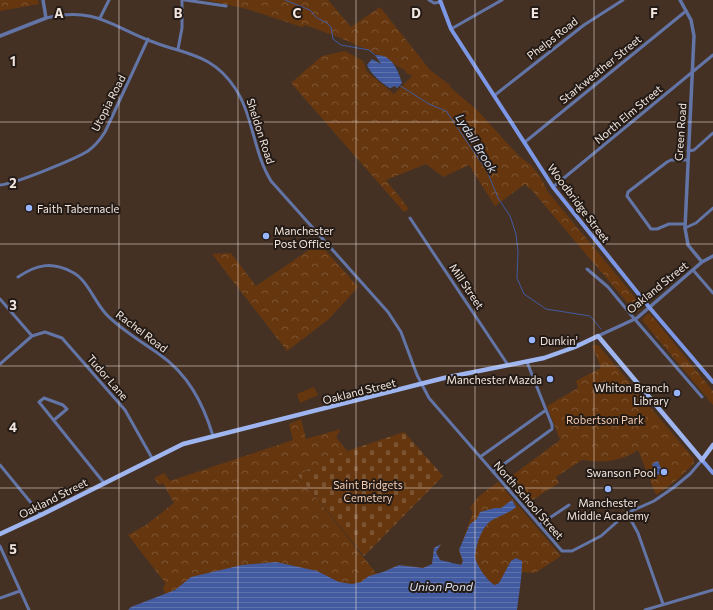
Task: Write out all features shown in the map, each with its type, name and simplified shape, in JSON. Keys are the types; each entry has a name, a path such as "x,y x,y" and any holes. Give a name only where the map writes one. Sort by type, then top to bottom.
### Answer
{"main road":[{"name":"Woodbridge Street","path":"440,1 451,29 553,187 649,307 713,382"},
{"name":"Oakland Street","path":"0,534 183,444 421,385 527,362 556,354 598,336"},
{"path":"598,336 713,473"},
{"path":"702,460 713,445"}],"street":[{"path":"0,36 46,18 43,0"},
{"path":"100,18 109,0"},
{"path":"178,49 182,28 182,0"},
{"path":"185,0 226,6"},
{"path":"429,0 434,3 440,1"},
{"path":"451,29 502,0"},
{"name":"Phelps Road","path":"495,95 584,25 623,0"},
{"name":"Green Road","path":"680,0 693,27 693,72 685,226 688,245 702,262"},
{"name":"Starkweather Street","path":"525,142 686,10"},
{"name":"Sheldon Road","path":"46,18 73,14 100,18 148,39 191,53 211,63 226,77 234,86 247,112 256,149 267,174 279,190 388,312 401,332 421,385"},
{"name":"Utopia Road","path":"0,185 11,183 72,159 95,145 105,132 148,39"},
{"name":"North Elm Street","path":"553,187 713,55"},
{"path":"688,151 694,150 713,133"},
{"path":"688,160 671,160 666,162 628,192 627,196 651,229 656,229 670,224 685,226 696,223 713,208"},
{"name":"Mill Street","path":"410,218 508,365"},
{"name":"Oakland Street","path":"598,336 634,319 702,262 713,256"},
{"name":"Rachel Road","path":"18,277 36,266 48,265 72,272 80,277 97,303 113,321 160,355 186,379 201,404 213,436"},
{"path":"587,269 608,287 702,397"},
{"path":"693,270 713,293"},
{"path":"0,299 32,336 0,364"},
{"name":"Tudor Lane","path":"32,336 45,332 62,338 125,410 152,458"},
{"path":"493,472 552,429 552,425 527,362"},
{"name":"North School Street","path":"421,385 429,398 559,548 568,552 601,536 628,513 653,501 669,491 687,476 702,460"},
{"path":"54,420 67,409 64,405 44,398 39,402 104,483"},
{"path":"480,457 546,410"},
{"path":"0,465 41,515"},
{"path":"539,525 569,505"},
{"path":"628,513 638,533 663,604"},
{"path":"0,546 29,610"},
{"path":"645,610 713,590"},
{"path":"0,598 20,591"}],"green space":[{"path":"0,0 38,0 39,4 0,11"},
{"path":"207,0 328,0 351,27 380,7 430,70 451,86 450,87 477,110 519,156 531,165 541,178 548,192 643,307 636,313 525,184 495,206 469,165 443,177 426,164 386,180 409,209 404,212 291,83 322,56 345,51 363,61 367,72 394,94 412,76 394,64 369,51 305,25 302,27 247,9"},
{"path":"319,243 358,287 329,319 287,351 212,254 231,253 256,286"},
{"path":"647,314 650,314 713,391 713,405 642,320"},
{"name":"Robertson Park","path":"592,345 598,345 694,459 694,463 678,479 656,495 638,450 625,457 611,461 582,460 556,477 559,483 526,504 506,480 560,440 547,406 578,388 576,381 601,368"},
{"path":"314,387 318,395 300,403 297,394"},
{"path":"301,419 306,439 341,429 336,437 347,451 298,475 376,573 398,565 424,567 432,564 434,548 441,544 436,552 440,560 451,564 463,564 459,551 473,512 470,508 478,497 498,482 561,556 535,573 522,572 519,585 517,610 128,610 131,607 165,594 163,587 166,584 128,535 146,525 174,503 163,483 159,485 154,478 164,473 170,481 293,440 289,424"},
{"name":"Saint Bridgets Cemetery","path":"404,432 443,476 364,556 298,475 341,453"}],"water":[{"path":"375,55 386,57 396,68 402,83 397,88 395,86 390,88 371,72 367,65 372,59 381,64"},
{"path":"658,461 663,473 657,475 652,464"},
{"name":"Union Pond","path":"512,500 516,507 494,519 483,530 478,541 475,557 483,573 495,585 499,583 511,561 516,558 522,561 517,610 128,610 131,607 175,590 191,577 242,565 276,562 317,571 339,582 352,584 361,582 369,576 399,565 423,568 432,564 434,548 441,544 436,552 440,560 461,565 463,561 459,550 470,524 477,519 480,512 501,508"}],"waterway":[{"name":"Lydall Brook","path":"285,0 310,10 317,18 327,23 331,27 333,39 341,45 369,50 375,55"},
{"name":"Lydall Brook","path":"399,85 429,104 446,111 487,171 498,198 510,216 516,234 518,252 517,278 524,294 546,309 590,316 601,329"}],"place":[{"name":"Faith Tabernacle","path":"29,208"},
{"name":"Manchester Post Office","path":"266,236"},
{"name":"Dunkin'","path":"532,340"},
{"name":"Manchester Mazda","path":"550,379"},
{"name":"Whiton Branch Library","path":"677,393"},
{"name":"Swanson Pool","path":"664,472"},
{"name":"Manchester Middle Academy","path":"608,489"}]}
